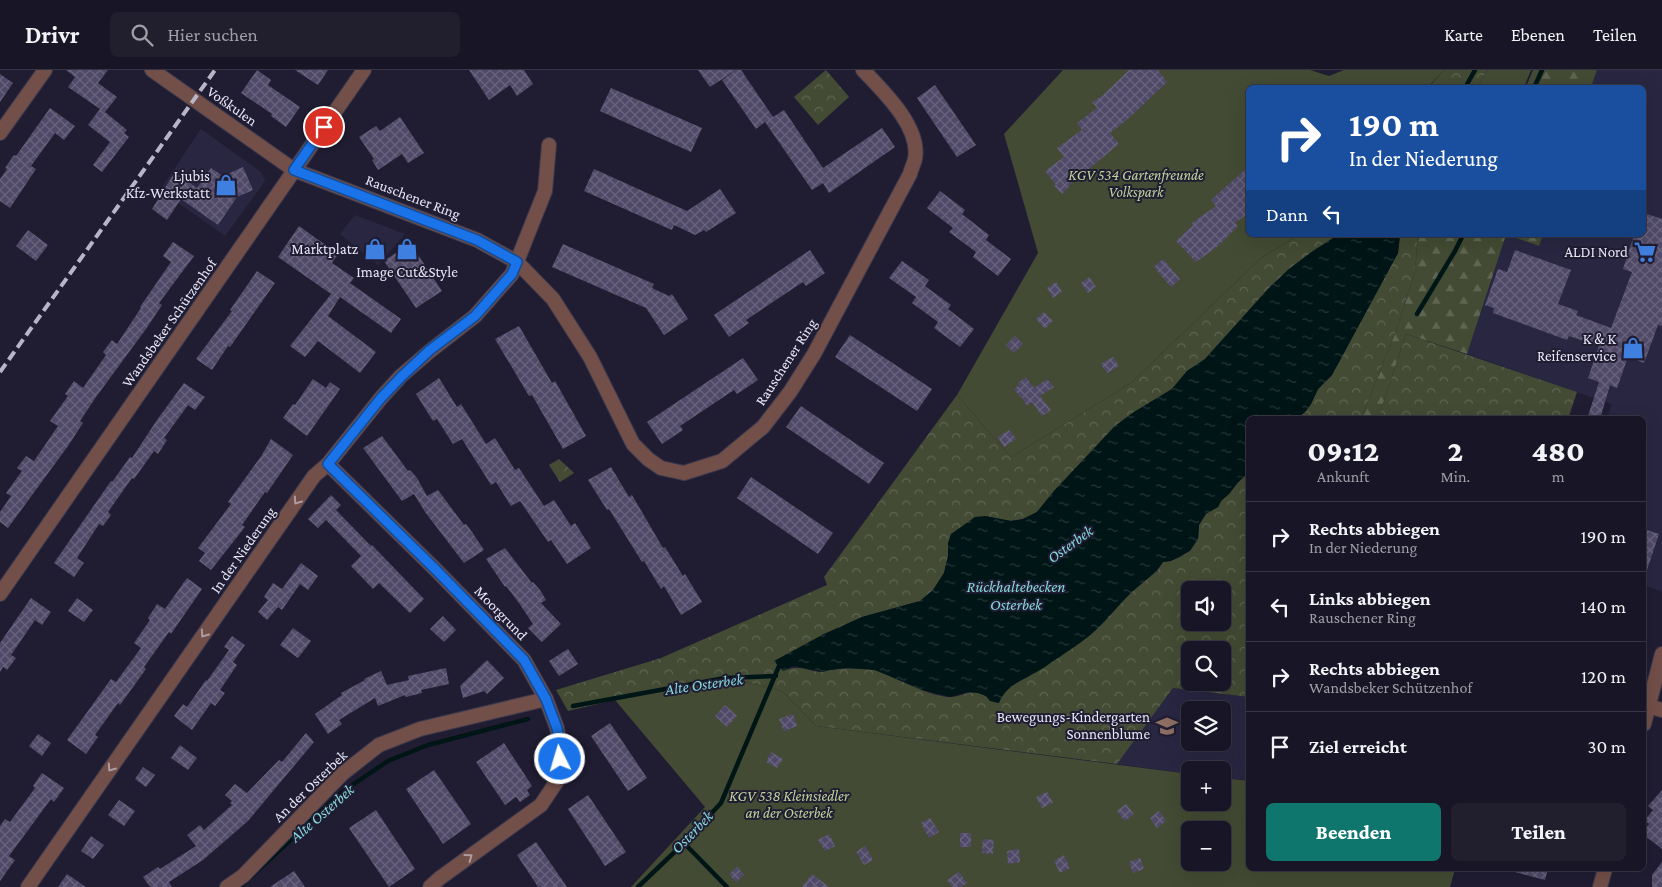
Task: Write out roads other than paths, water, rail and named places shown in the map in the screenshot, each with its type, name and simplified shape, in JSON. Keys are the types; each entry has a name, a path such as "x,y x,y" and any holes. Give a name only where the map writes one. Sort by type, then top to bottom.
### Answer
{"street":[{"path":"0,133 45,70"},
{"name":"Voßkulen","path":"152,70 294,170"},
{"name":"Wandsbeker Schützenhof","path":"0,594 364,70"},
{"name":"Rauschener Ring","path":"294,170 477,240 517,262 553,299 590,356 633,444 648,460 661,468 684,473 722,461 763,426 794,385 814,354 910,174 915,158 914,140 907,123 863,70"},
{"path":"517,262 545,191 549,145"},
{"name":"In der Niederung","path":"28,887 314,476 328,464 396,382 415,363 475,316 512,274 517,262"},
{"name":"Moorgrund","path":"328,464 524,660 546,699 557,728 561,754 557,781 541,805 430,887"},
{"path":"1646,715 1662,654"},
{"name":"An der Osterbek","path":"227,887 243,876 342,774 378,745 420,729 546,699"},
{"path":"1648,706 1662,710"},
{"path":"1600,887 1604,871"}],"water":[{"name":"Rückhaltebecken Osterbek","path":"1335,237 1400,237 1398,253 1332,375 1318,389 1306,411 1300,416 1246,416 1246,474 1244,477 1221,501 1218,507 1206,514 1199,525 1198,539 1190,551 1171,561 1163,562 1153,574 1133,591 1085,639 1042,669 1014,685 999,703 990,701 986,696 978,693 968,692 950,697 922,690 875,670 846,668 823,672 793,666 783,671 774,661 822,635 862,617 920,601 933,590 944,573 951,534 975,517 985,516 1011,521 1023,519 1037,512 1054,491 1115,426 1172,389 1187,371 1205,359 1268,289 1289,269"}],"waterway":[{"name":"Osterbek","path":"1467,85 1475,70"},
{"path":"1535,85 1542,70"},
{"path":"1417,314 1462,237"},
{"name":"Osterbek","path":"638,887 684,843 721,803 779,666 783,664"},
{"name":"Alte Osterbek","path":"573,706 725,678 776,676"},
{"name":"Alte Osterbek","path":"240,887 342,792 388,761 428,745 528,719"},
{"path":"684,843 727,887"}],"railway":[{"path":"0,372 215,70"}],"place":[{"name":"Ljubis Kfz-Werkstatt","path":"226,185"},
{"name":"Marktplatz","path":"375,249"},
{"name":"Image Cut&Style","path":"407,249"},
{"name":"ALDI Nord","path":"1645,252"},
{"name":"K & K Reifenservice","path":"1633,348"},
{"name":"Bewegungs-Kindergarten Sonnenblume","path":"1167,726"}],"park label":[{"name":"KGV 534 Gartenfreunde Volkspark","path":"1136,184"},
{"name":"KGV 538 Kleinsiedler an der Osterbek","path":"789,804"}]}
